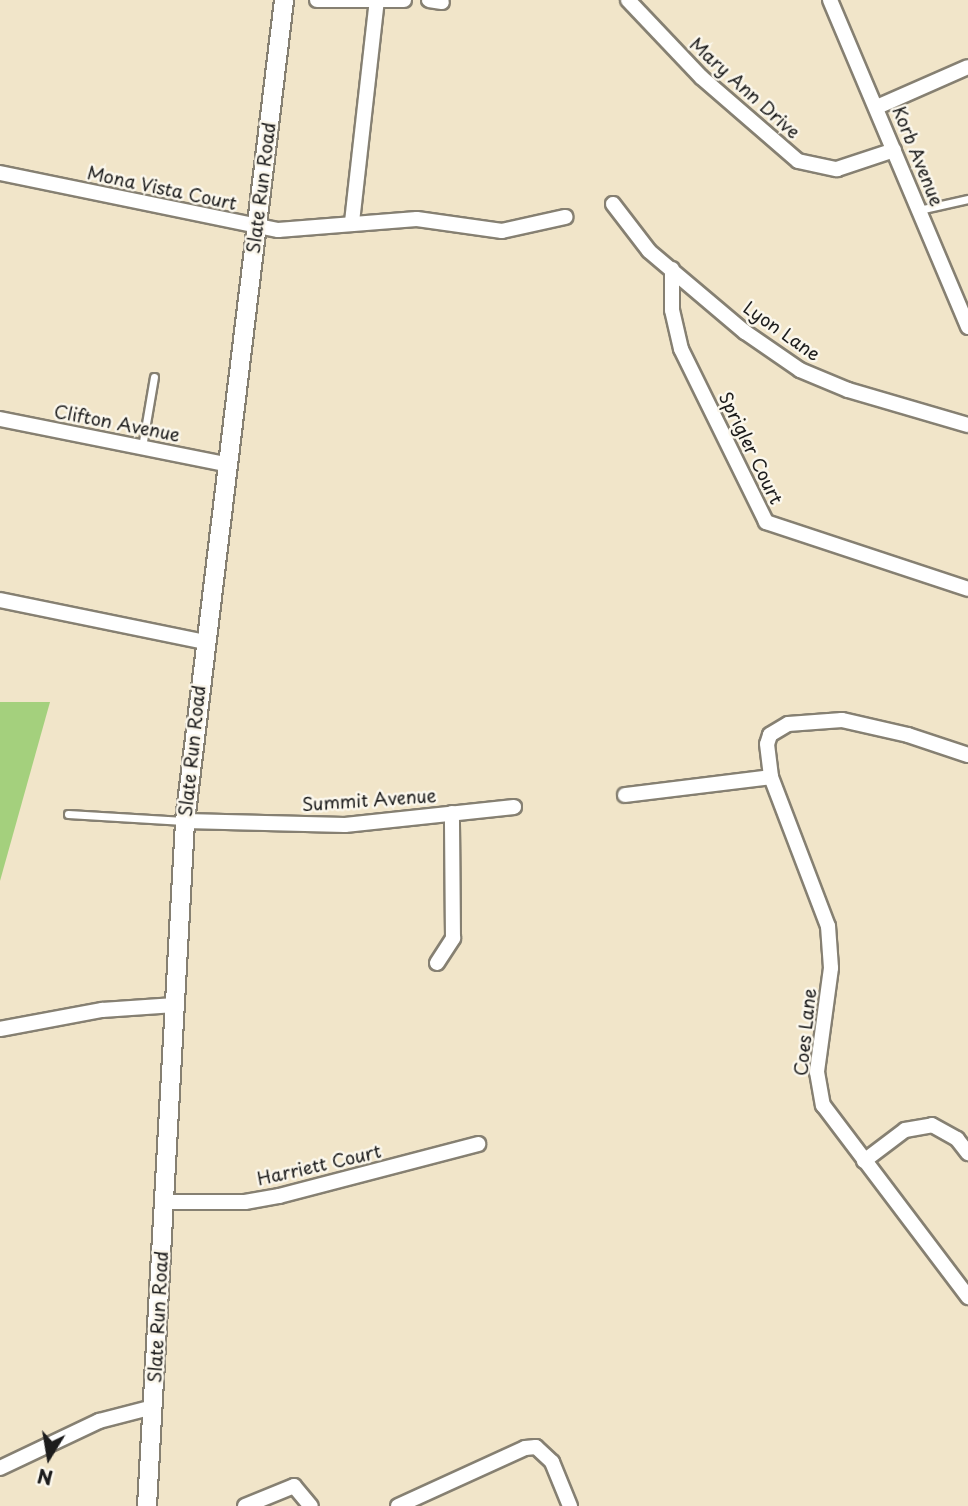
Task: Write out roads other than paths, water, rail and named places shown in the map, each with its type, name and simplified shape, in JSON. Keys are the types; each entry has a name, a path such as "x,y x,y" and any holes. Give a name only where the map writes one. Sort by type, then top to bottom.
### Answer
{"street":[{"name":"Slate Run Road","path":"147,1506 185,821 204,642 284,0"},
{"path":"317,0 404,0"},
{"name":"Mary Ann Drive","path":"628,0 701,77 798,161 837,169 894,150"},
{"name":"Korb Avenue","path":"830,0 968,327"},
{"path":"352,222 377,1"},
{"path":"877,107 968,67"},
{"name":"Mona Vista Court","path":"0,173 257,228 439,220 502,231 565,217"},
{"name":"Lyon Lane","path":"613,204 641,243 745,332 800,370 968,425"},
{"name":"Sprigler Court","path":"672,269 672,310 681,349 733,463 766,522 968,589"},
{"name":"Clifton Avenue","path":"0,419 226,464"},
{"path":"0,600 204,642"},
{"name":"Coes Lane","path":"968,755 908,735 842,720 788,724 770,735 767,755 771,776 828,926 831,968 818,1054 818,1089 831,1119 968,1297"},
{"path":"625,795 771,776"},
{"name":"Summit Avenue","path":"185,821 345,825 514,807"},
{"path":"437,963 453,938 452,813"},
{"path":"0,1029 102,1010 175,1005"},
{"path":"864,1161 905,1130 932,1125 957,1139 968,1153"},
{"name":"Harriett Court","path":"165,1202 245,1202 279,1196 478,1144"},
{"path":"0,1468 99,1421 153,1407"},
{"path":"398,1506 536,1447 552,1462 570,1506"},
{"path":"245,1506 294,1486 311,1506"}],"lane":[{"path":"919,210 968,199"},
{"path":"142,448 155,377"},
{"path":"68,814 185,821"}]}
